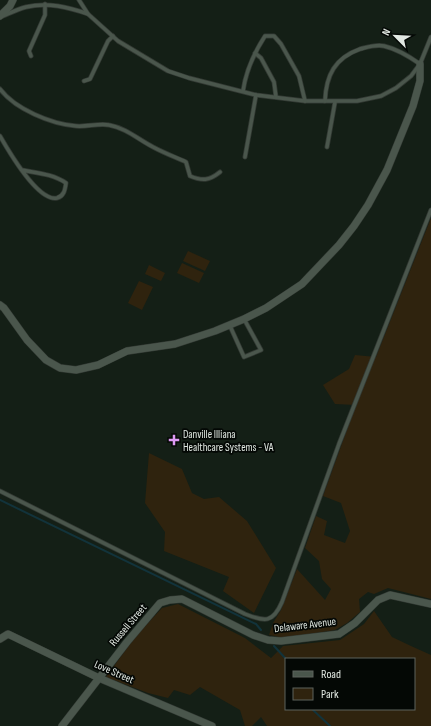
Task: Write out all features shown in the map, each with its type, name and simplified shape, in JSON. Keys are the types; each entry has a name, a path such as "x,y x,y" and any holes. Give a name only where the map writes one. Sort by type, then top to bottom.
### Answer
{"street":[{"path":"0,17 10,6 13,0"},
{"path":"0,306 4,308 27,340 46,360 60,368 76,370 98,365 127,351 175,344 230,326 266,308 302,284 339,245 368,205 387,170 413,106 420,81 420,64"},
{"name":"Delaware Avenue","path":"170,600 182,599 253,635 268,640 281,641 339,634 355,623 378,600 390,595 431,604"},
{"name":"Russell Street","path":"62,726 127,642 160,603 170,600"},
{"name":"Love Street","path":"0,639 8,634 99,678 212,726"}],"lane":[{"path":"79,0 88,14 118,41 168,71 256,95 305,101 357,102 382,96 396,88 411,76 420,64 431,37"},
{"path":"0,17 25,7 45,4 65,6 88,14"},
{"path":"31,56 29,51 45,16 45,4"},
{"path":"84,80 90,80 107,43 112,36"},
{"path":"243,91 246,76 255,53 265,36 274,36 281,44 299,76 305,101"},
{"path":"325,101 329,76 337,63 354,52 377,45 384,46 404,54 420,64"},
{"path":"255,53 261,58 274,82 276,97"},
{"path":"0,89 13,102 26,110 61,124 77,126 109,125 121,129 152,147 186,162 190,176 199,180 213,178 220,172"},
{"path":"245,158 256,95"},
{"path":"327,147 335,102"},
{"path":"0,136 22,170 34,187 51,198 57,198 65,191 66,183 60,179 22,170"},
{"path":"0,491 245,614 258,619 267,619 274,616 282,602 342,437 431,210"},
{"path":"230,326 244,357 261,350 244,319"}],"green space":[{"path":"431,218 431,599 388,588 374,594 368,592 359,599 360,612 347,623 335,630 285,638 269,635 273,623 281,610 297,569 325,600 331,589 322,579 319,561 305,548 316,516 327,521 324,535 345,543 350,531 341,503 323,496 356,405 335,404 323,385 349,369 355,355 376,357"},
{"path":"188,251 210,261 205,271 183,261"},
{"path":"182,263 204,273 199,283 177,273"},
{"path":"149,265 165,273 161,281 145,274"},
{"path":"139,281 153,287 142,310 128,303"},
{"path":"149,453 182,469 192,493 204,499 219,497 247,521 276,568 254,613 223,591 229,577 164,551 165,532 145,503"},
{"path":"178,604 245,638 271,658 283,646 340,640 364,624 374,611 392,637 431,655 431,726 267,726 261,717 252,726 245,726 240,710 200,687 190,695 174,690 168,698 148,693 106,677 136,636 162,608"}],"waterway":[{"path":"0,500 256,624 261,630"},
{"path":"274,646 285,658"},
{"path":"313,710 330,726"}],"place":[{"name":"Danville Illiana Healthcare Systems - VA","path":"174,440"}]}
